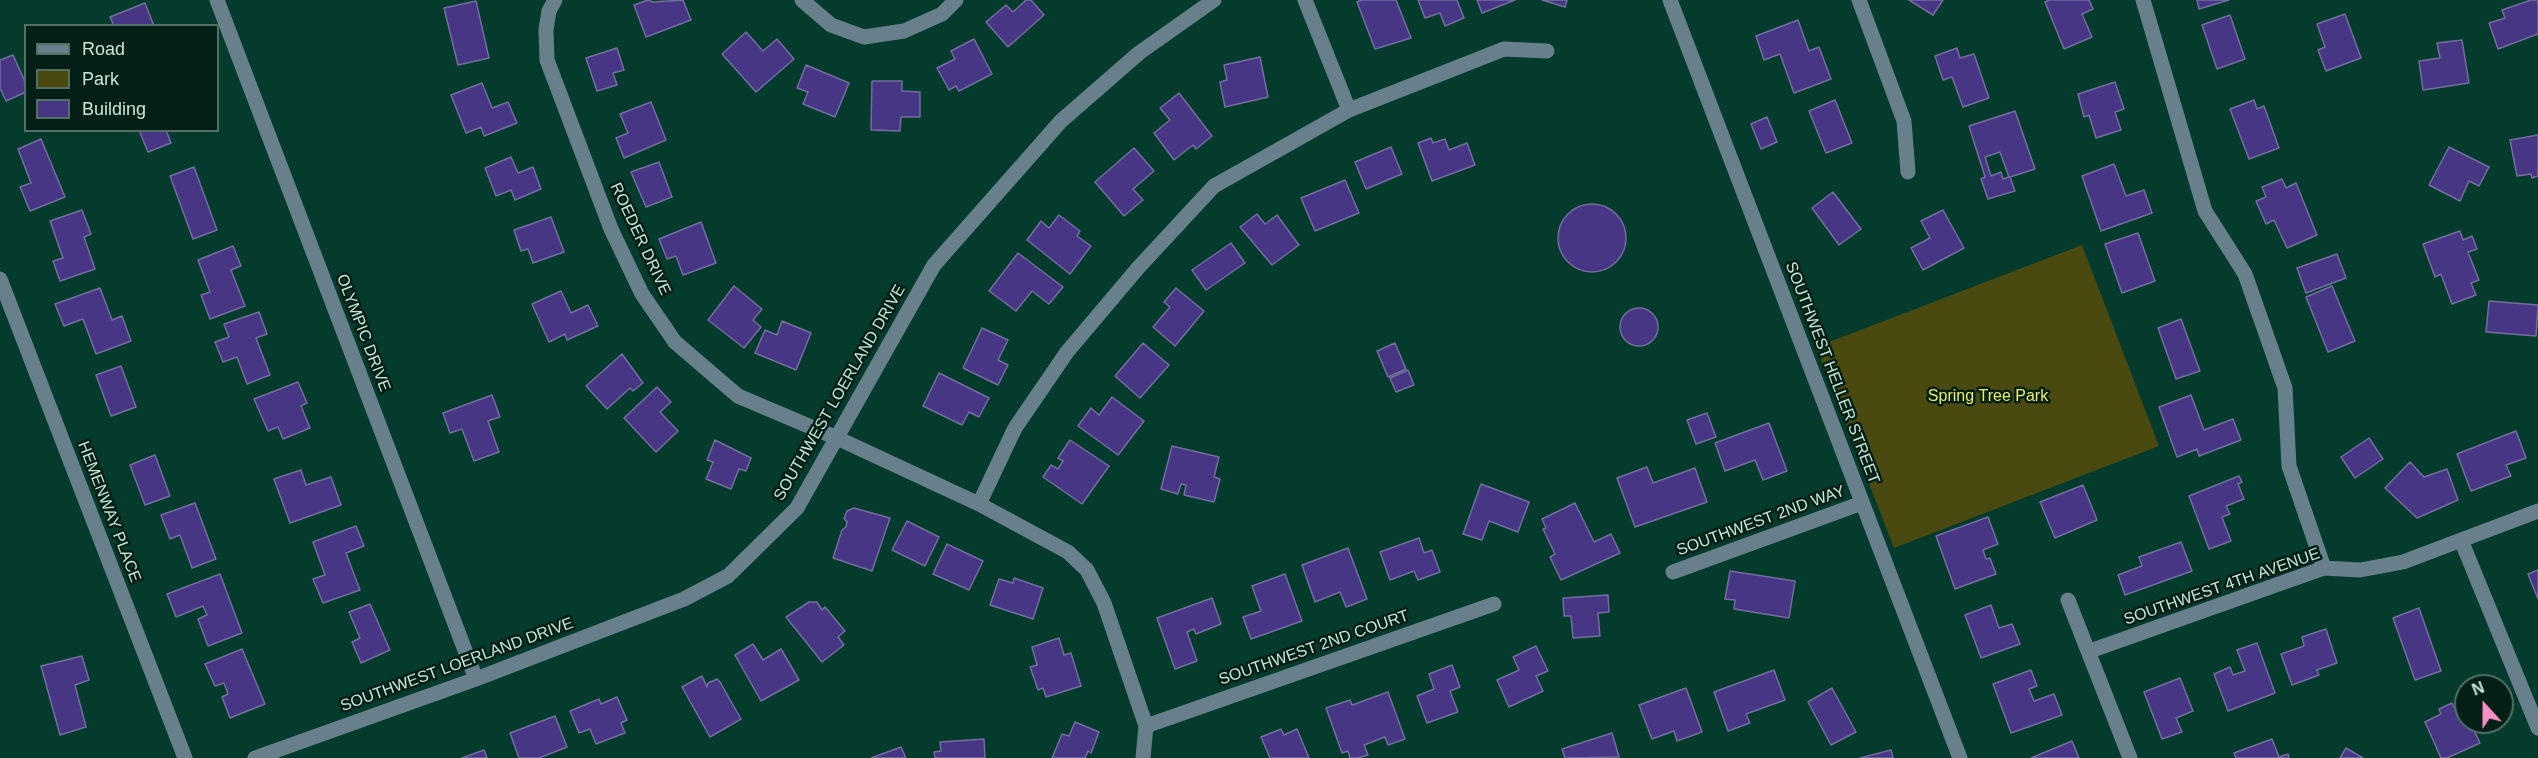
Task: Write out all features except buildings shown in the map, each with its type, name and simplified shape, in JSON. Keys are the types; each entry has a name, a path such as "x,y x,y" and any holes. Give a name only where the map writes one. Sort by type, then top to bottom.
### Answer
{"street":[{"name":"OLYMPIC DRIVE","path":"217,0 476,679"},
{"name":"ROEDER DRIVE","path":"555,0 549,11 546,30 547,60 611,229 642,294 675,342 738,396 837,438 980,504 1068,552 1088,570 1104,603 1146,726"},
{"path":"802,0 831,25 864,37 904,31 942,14 956,0"},
{"name":"SOUTHWEST LOERLAND DRIVE","path":"255,758 476,679 684,600 728,576 797,508 934,265 1061,121 1139,53 1214,0"},
{"path":"1305,0 1349,110"},
{"name":"SOUTHWEST HELLER STREET","path":"1670,0 1960,758"},
{"path":"1859,0 1904,121 1908,172"},
{"path":"2143,0 2205,211 2245,274 2285,388 2289,466 2324,568"},
{"path":"980,504 1014,428 1067,352 1138,268 1214,186 1349,110 1504,49 1547,51"},
{"name":"HEMENWAY PLACE","path":"0,279 185,758"},
{"name":"SOUTHWEST 2ND WAY","path":"1672,572 1862,503"},
{"name":"SOUTHWEST 4TH AVENUE","path":"2090,651 2324,568 2360,570 2403,562 2538,511"},
{"path":"2461,540 2538,728"},
{"path":"2068,600 2090,651 2130,758"},
{"name":"SOUTHWEST 2ND COURT","path":"1146,726 1494,604"},
{"path":"1143,758 1146,726"}],"green space":[{"name":"Spring Tree Park","path":"2082,245 2159,446 1894,548 1816,347"}]}
